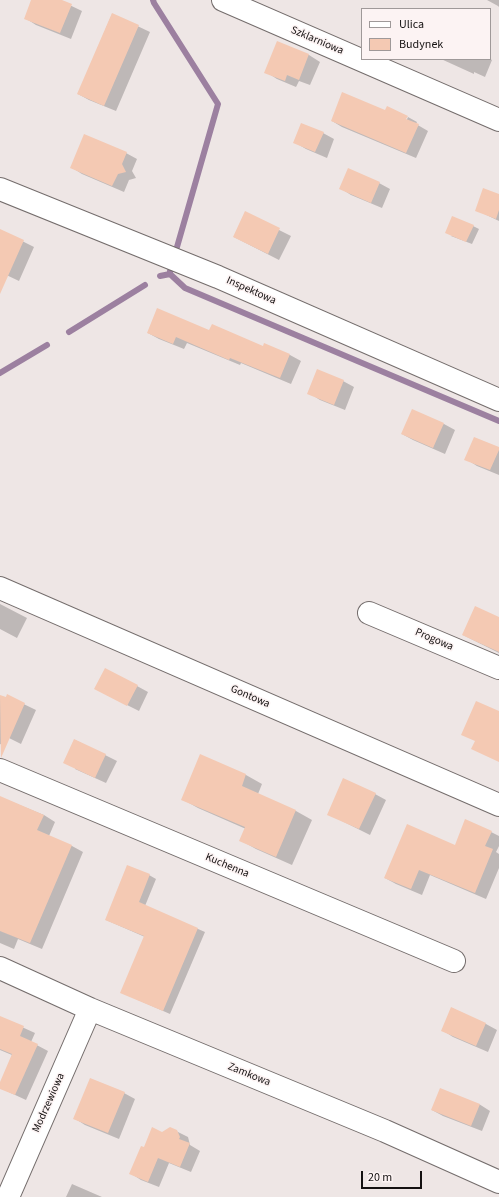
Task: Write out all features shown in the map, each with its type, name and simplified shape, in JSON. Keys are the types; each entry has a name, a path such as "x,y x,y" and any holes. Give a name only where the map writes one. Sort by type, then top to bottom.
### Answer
{"street":[{"name":"Szklarniowa","path":"223,0 499,120"},
{"name":"Inspektowa","path":"0,189 218,277 499,400"},
{"name":"Gontowa","path":"0,588 499,805"},
{"name":"Progowa","path":"369,613 499,668"},
{"name":"Kuchenna","path":"0,770 454,961"},
{"name":"Zamkowa","path":"0,968 90,1009 377,1128 499,1182"},
{"name":"Modrzewiowa","path":"8,1197 90,1009"}],"building":[{"path":"31,0 62,0 72,4 60,33 24,19"},
{"path":"112,13 139,25 104,106 77,94"},
{"path":"277,41 309,54 299,80 287,75 285,81 264,73"},
{"path":"342,92 385,110 387,106 408,116 406,119 419,124 406,153 331,121"},
{"path":"301,123 324,132 315,152 293,143"},
{"path":"84,134 127,152 122,164 126,172 118,174 112,186 70,168"},
{"path":"348,168 380,182 371,203 339,189"},
{"path":"483,188 499,194 499,210 496,219 475,211"},
{"path":"245,211 280,228 268,254 233,237"},
{"path":"452,216 474,225 466,242 445,233"},
{"path":"0,229 24,240 0,294"},
{"path":"157,308 209,330 212,324 263,346 264,343 290,354 280,378 230,358 229,360 176,337 173,344 147,333"},
{"path":"317,369 344,380 334,405 307,394"},
{"path":"412,409 444,423 433,448 401,434"},
{"path":"474,437 499,447 490,470 464,460"},
{"path":"475,606 499,617 499,652 462,635"},
{"path":"105,668 138,685 127,706 94,689"},
{"path":"7,694 25,703 1,758 0,695 6,697"},
{"path":"476,701 499,711 499,762 471,749 475,741 461,735"},
{"path":"74,739 106,754 95,778 63,763"},
{"path":"200,754 246,774 242,786 296,810 276,857 239,841 245,827 181,800"},
{"path":"343,778 376,793 359,829 327,815"},
{"path":"0,796 44,815 37,830 72,845 30,943 0,931"},
{"path":"465,819 492,831 485,846 493,849 475,893 419,870 411,889 384,878 407,824 455,845"},
{"path":"127,865 150,874 139,902 198,928 163,1011 120,993 144,936 105,920"},
{"path":"451,1007 486,1023 476,1046 441,1031"},
{"path":"0,1016 24,1026 20,1036 38,1044 15,1095 0,1089 0,1082 12,1054 0,1049"},
{"path":"90,1078 125,1092 108,1133 73,1119"},
{"path":"440,1088 480,1104 471,1126 431,1110"},
{"path":"152,1127 162,1132 170,1127 177,1130 180,1137 179,1139 190,1143 180,1167 158,1158 148,1182 129,1174 141,1146 144,1147"}],"waterway":[{"path":"153,0 218,104 177,247"},
{"path":"160,276 170,274 170,271"},
{"path":"170,274 185,288 499,421"},
{"path":"69,332 145,285"},
{"path":"0,373 47,345"}]}
